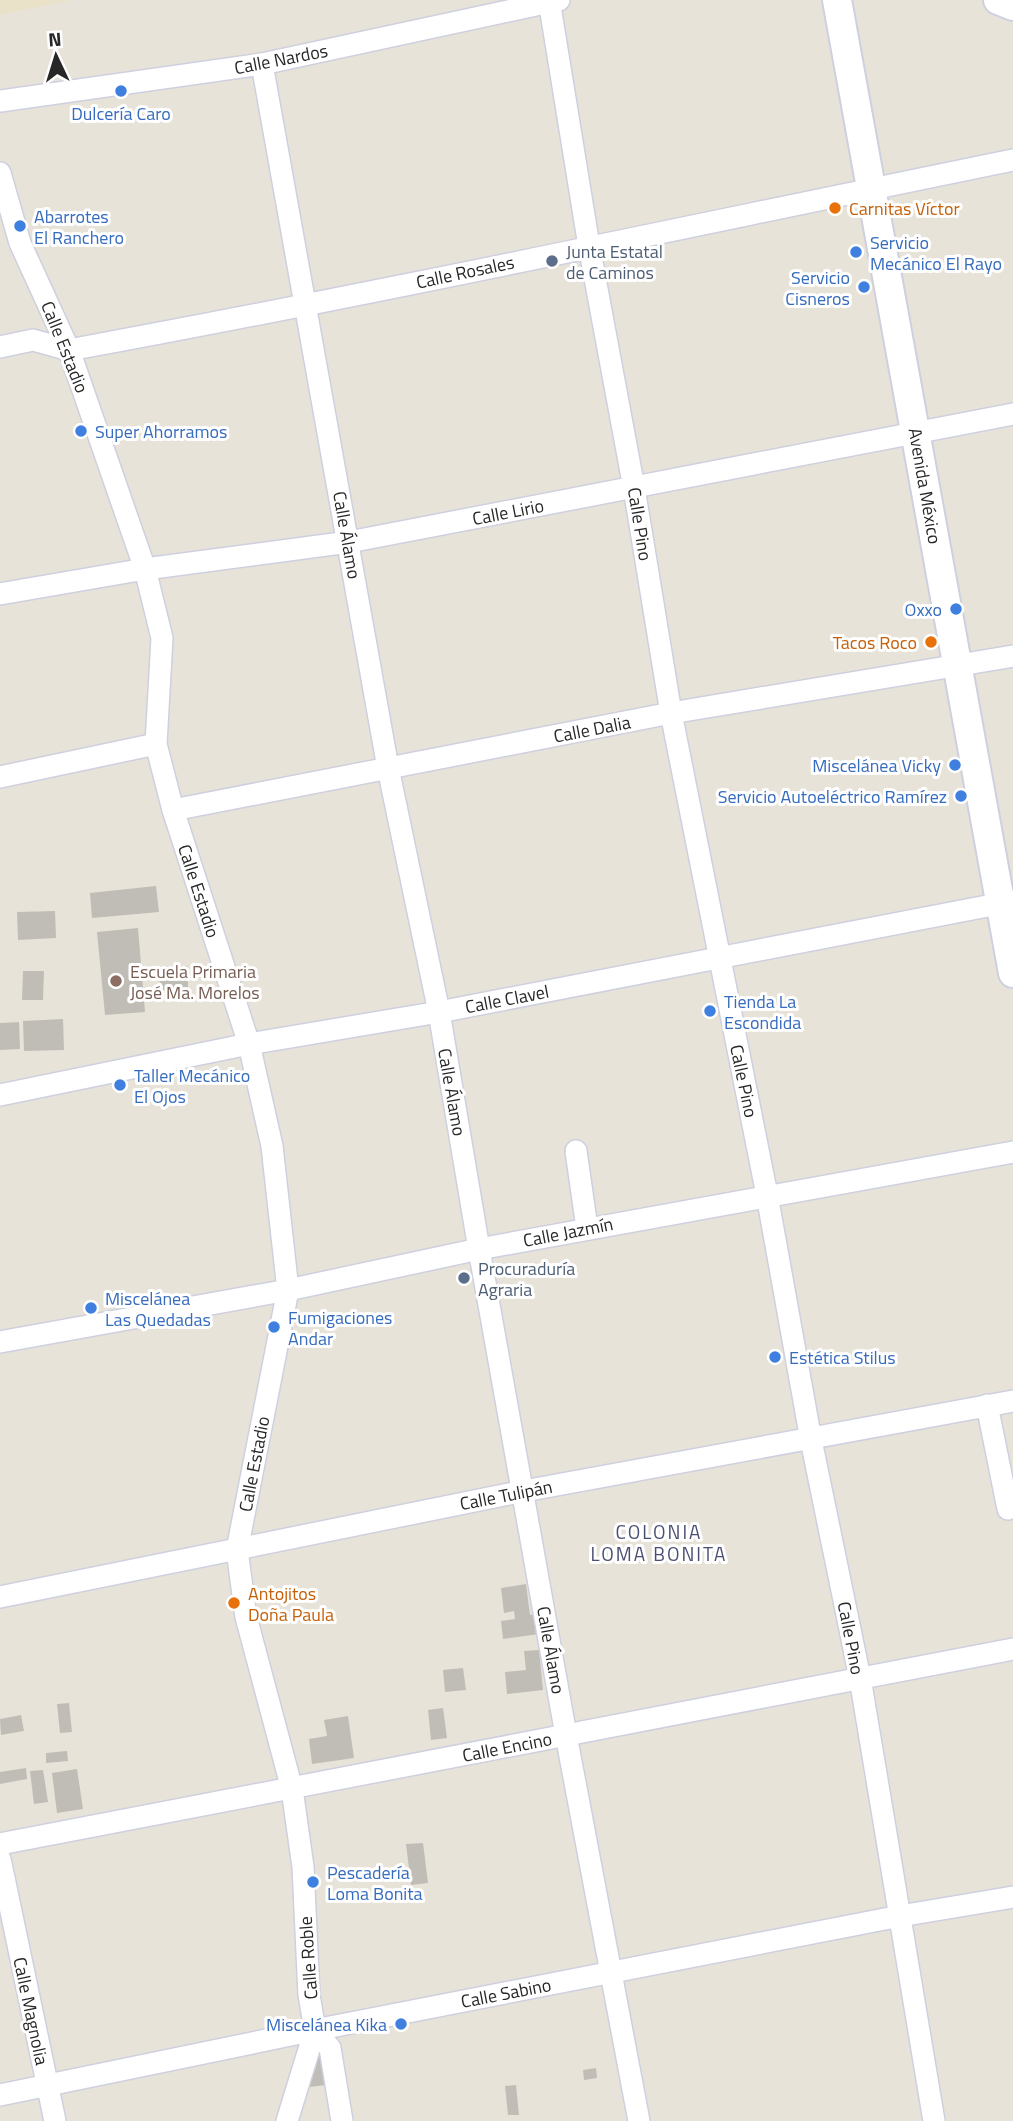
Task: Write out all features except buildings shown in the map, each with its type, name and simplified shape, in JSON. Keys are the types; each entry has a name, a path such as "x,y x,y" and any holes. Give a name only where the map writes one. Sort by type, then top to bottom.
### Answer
{"street":[{"name":"Avenida México","path":"837,0 958,666 1006,902 1013,972"},
{"name":"Calle Nardos","path":"0,101 262,64 553,1"},
{"name":"Calle Pino","path":"553,1 589,246 634,488 671,713 767,1195 811,1440 860,1678 934,2121"},
{"name":"Calle Álamo","path":"262,64 387,768 439,1012 566,1735 639,2121"},
{"name":"Calle Rosales","path":"0,347 33,340 69,350 304,307 1013,160"},
{"name":"Calle Estadio","path":"0,173 20,243 69,350 145,569 162,638 156,744 173,810 248,1044 272,1146 288,1290 237,1550 246,1616 292,1789"},
{"name":"Calle Lirio","path":"0,594 145,569 349,542 1013,414"},
{"name":"Calle Dalia","path":"173,810 671,713 1013,656"},
{"path":"0,777 156,744"},
{"name":"Calle Clavel","path":"0,1095 248,1044 439,1012 1006,902"},
{"path":"576,1151 587,1228"},
{"name":"Calle Jazmín","path":"0,1342 288,1290 587,1228 1013,1152"},
{"name":"Calle Tulipán","path":"0,1597 524,1491 1013,1401"},
{"path":"987,1405 1007,1508"},
{"name":"Calle Encino","path":"0,1844 1013,1649"},
{"name":"Calle Roble","path":"292,1789 303,1867 309,1995 315,2029 330,2048 342,2121"},
{"name":"Calle Magnolia","path":"0,1859 54,2121"},
{"name":"Calle Sabino","path":"0,2095 315,2029 900,1916 1013,1897"},
{"path":"287,2121 315,2029"}],"shaded area":[{"path":"0,0 72,0 0,15"}],"place":[{"name":"Dulcería Caro","path":"121,91"},
{"name":"Carnitas Víctor","path":"835,208"},
{"name":"Abarrotes El Ranchero","path":"20,226"},
{"name":"Servicio Mecánico El Rayo","path":"856,252"},
{"name":"Junta Estatal de Caminos","path":"552,261"},
{"name":"Servicio Cisneros","path":"864,287"},
{"name":"Super Ahorramos","path":"81,431"},
{"name":"Oxxo","path":"956,609"},
{"name":"Tacos Roco","path":"931,642"},
{"name":"Miscelánea Vicky","path":"955,765"},
{"name":"Servicio Autoeléctrico Ramírez","path":"961,796"},
{"name":"Escuela Primaria José Ma. Morelos","path":"116,981"},
{"name":"Tienda La Escondida","path":"710,1011"},
{"name":"Taller Mecánico El Ojos","path":"120,1085"},
{"name":"Procuraduría Agraria","path":"464,1278"},
{"name":"Miscelánea Las Quedadas","path":"91,1308"},
{"name":"Fumigaciones Andar","path":"274,1327"},
{"name":"Estética Stilus","path":"775,1357"},
{"name":"Antojitos Doña Paula","path":"234,1603"},
{"name":"Pescadería Loma Bonita","path":"313,1882"},
{"name":"Miscelánea Kika","path":"401,2024"}],"district":[{"name":"COLONIA LOMA BONITA","path":"659,1542"}]}
